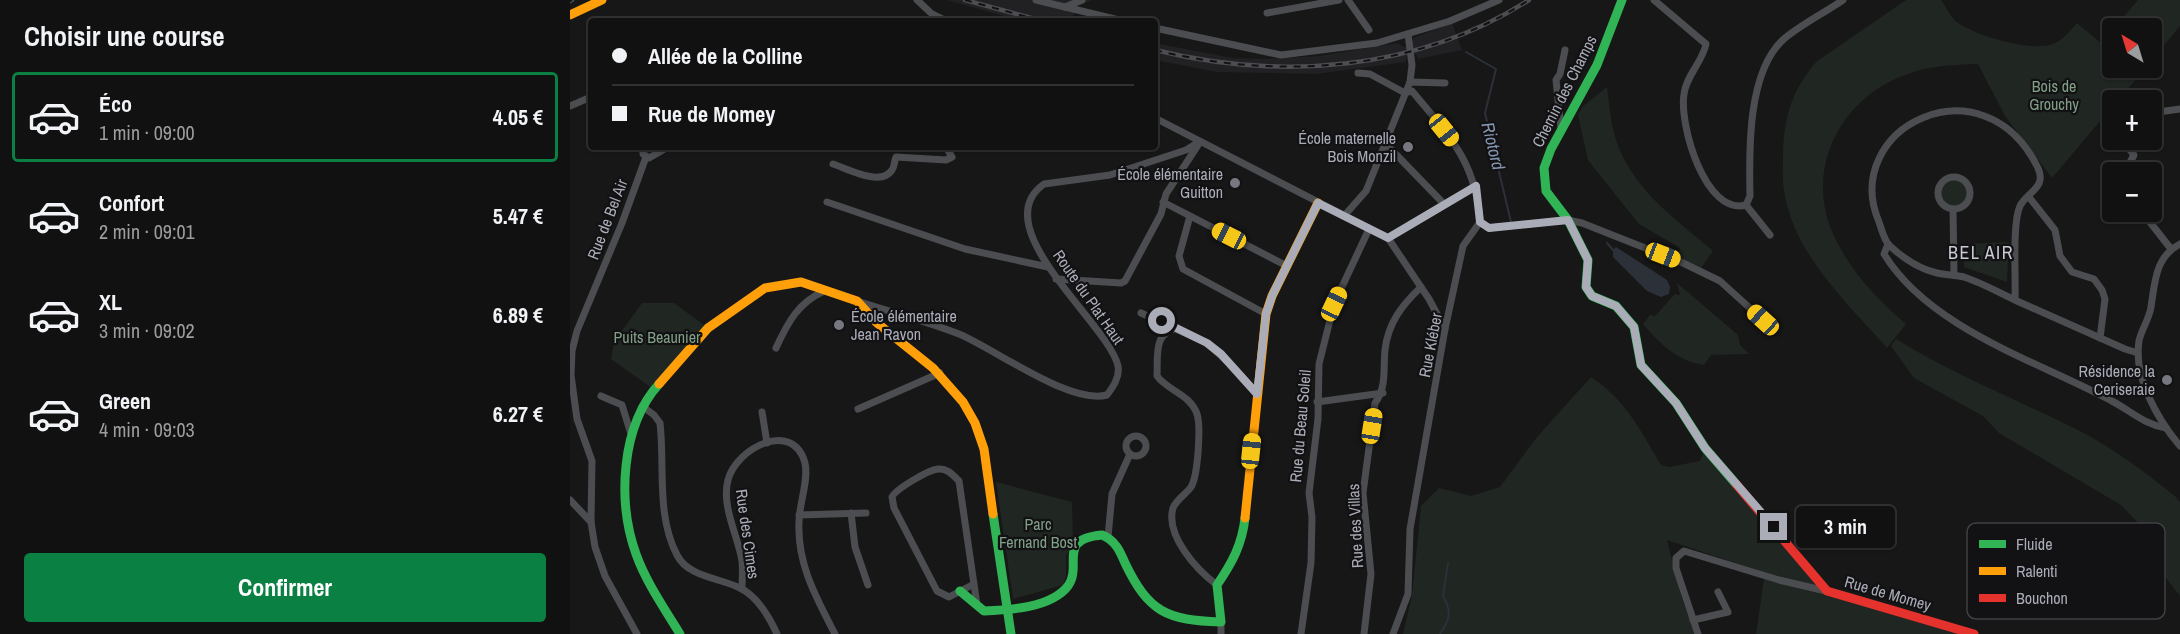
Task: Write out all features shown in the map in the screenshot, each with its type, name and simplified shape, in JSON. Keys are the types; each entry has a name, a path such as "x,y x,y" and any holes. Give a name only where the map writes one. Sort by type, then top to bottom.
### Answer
{"street":[{"path":"570,15 602,0"},
{"path":"917,0 940,18"},
{"path":"1036,0 1111,18"},
{"path":"1065,7 1082,0"},
{"path":"1267,14 1340,0"},
{"path":"1348,0 1369,30"},
{"path":"1158,29 1281,55 1377,43 1450,21 1499,0"},
{"name":"Chemin des Champs","path":"1568,220 1549,197 1544,186 1547,159 1597,66 1622,0"},
{"path":"1654,0 1706,44 1684,91 1683,105 1696,164 1708,184 1726,203 1736,208 1746,205 1750,196 1749,135 1752,114 1767,65 1783,39 1843,0"},
{"path":"1344,216 1366,191 1410,82 1412,65 1408,34"},
{"path":"1561,131 1556,80 1560,74 1565,50"},
{"path":"1358,73 1370,74 1405,93 1412,91 1457,147 1476,186 1480,222 1489,228 1568,220 1683,262 1720,281 1763,320"},
{"path":"1410,82 1445,83"},
{"path":"570,106 588,98"},
{"path":"2162,111 2180,109"},
{"path":"2015,300 2018,217 2022,202 2038,187 2040,178 2038,169 2013,134 1995,119 1976,112 1932,113 1912,123 1892,139 1879,160 1873,185 1872,207 1888,244 1921,268 1954,275 2139,356"},
{"path":"1158,120 1388,238 1421,287 1445,329"},
{"path":"1055,279 1121,283 1125,281 1161,214 1163,202 1199,142"},
{"name":"Route du Plat Haut","path":"857,301 960,335 1051,383 1085,396 1107,395 1114,386 1119,368 1113,352 1048,267 1028,219 1028,205 1036,190 1044,184 1110,176 1186,150 1199,142"},
{"path":"1385,143 1444,204"},
{"path":"644,150 646,157 652,158 664,150"},
{"path":"833,164 876,178 889,174 894,168 896,157 946,160 952,157 948,150"},
{"name":"Rue de Bel Air","path":"637,634 605,576 596,547 591,522 592,461 577,419 571,375 574,330 622,223 646,157"},
{"path":"1958,177 1967,182 1970,192 1963,206 1953,209 1941,201 1938,192 1943,181 1958,177"},
{"path":"1388,238 1476,186"},
{"path":"2029,197 2055,230 2060,256 2072,272 2094,279 2102,290 2105,299 2100,338"},
{"path":"827,202 965,249 1048,267"},
{"path":"1163,202 1287,266"},
{"path":"1221,634 1217,585 1234,560 1243,537 1266,314 1318,203"},
{"path":"1746,205 1770,235"},
{"path":"1953,209 1954,275"},
{"path":"1190,216 1179,256 1183,268 1266,314"},
{"name":"Rue de Momey","path":"1568,220 1588,260 1586,287 1592,296 1616,306 1634,327 1641,365 1676,403 1705,448 1827,591 1974,634"},
{"name":"Rue Kléber","path":"1393,634 1408,594 1410,529 1445,329 1463,246 1480,222"},
{"path":"2150,222 2171,249"},
{"name":"Rue du Beau Soleil","path":"1301,634 1311,562 1312,517 1309,493 1318,419 1319,363 1329,319 1369,229"},
{"path":"1888,244 1884,254 1893,269 1917,291 1968,328 2113,401 2150,425 2166,428"},
{"path":"2180,244 2171,249 2161,261 2155,276 2147,326 2139,340 2139,356 2151,402 2180,446"},
{"path":"680,634 653,590 636,555 627,524 626,483 631,434 642,406 652,391 708,328 765,288 791,282 857,301 858,305 888,333 940,373 969,407 978,425 984,449 1011,634"},
{"name":"Rue des Villas","path":"1364,634 1371,574 1364,494 1375,403 1383,393 1385,349 1390,325 1401,306 1421,287"},
{"path":"776,348 797,309 809,298 824,291"},
{"path":"1141,313 1207,343 1221,354 1257,394"},
{"path":"1177,328 1165,333 1158,342 1157,376 1191,403 1197,414 1199,428 1195,478 1191,488 1173,508 1173,519 1189,560 1217,585"},
{"path":"858,409 940,373"},
{"path":"1317,402 1383,393"},
{"path":"601,396 622,405 631,434"},
{"path":"642,406 660,423 663,509 677,555 697,572 742,589 770,618 777,634"},
{"path":"762,412 766,443 788,442 798,451 805,463 799,515 802,561 806,576 835,634"},
{"name":"Rue des Cimes","path":"742,589 742,562 727,499 727,483 732,467 744,453 766,443"},
{"path":"1108,537 1112,494 1130,454"},
{"path":"974,584 949,597 937,591 894,508 892,497 896,490 937,469 950,472 958,481 974,584 977,605"},
{"path":"570,500 591,522"},
{"path":"851,513 855,547 868,585"},
{"path":"799,515 866,513"},
{"path":"960,591 984,611 1009,609 1058,596 1070,583 1070,560 1075,546 1093,535 1108,537 1115,543 1132,576 1156,611 1184,622 1221,622"},
{"path":"1698,634 1676,568 1677,558 1684,551 1779,580 1827,591"},
{"path":"1693,620 1728,612 1718,592"}],"shaded area":[{"path":"947,0 1092,0 1077,7 1072,18 1011,18"},
{"path":"1452,23 1462,50 1418,59 1416,54 1406,56 1406,62 1316,74 1217,72 1158,61 1158,44 1232,58 1267,59 1319,56 1398,43 1404,47 1411,44 1413,38"},
{"path":"1616,247 1667,280 1670,287 1669,294 1661,297 1647,291 1613,257 1613,250"}],"green space":[{"name":"Bois de Grouchy","path":"1906,0 1941,0 1958,23 1978,33 2018,44 2043,46 2053,44 2063,38 2077,23 2102,42 2102,78 2137,78 2127,90 2102,90 2102,119 2052,178 2005,116 1978,64 1919,70 1886,84 1864,99 1847,118 1834,139 1826,163 1823,188 1826,214 1842,252 1876,296 1906,324 1887,348 1840,296 1812,259 1791,218 1784,191 1784,141 1787,117 1800,84 1816,62"},
{"path":"2138,0 2180,0 2180,26 2162,48 2162,18 2123,18"},
{"path":"1607,87 1614,133 1630,169 1641,185 1668,213 1713,251 1701,268 1676,257 1680,248 1639,224 1588,160 1578,115 1582,107"},
{"path":"1954,180 1963,184 1967,193 1963,202 1954,206 1945,202 1941,193 1945,184"},
{"path":"2009,242 2007,282 1964,267 1965,244"},
{"path":"1677,283 1738,335 1740,345 1749,354 1711,355 1704,365 1677,356 1656,338 1643,324 1650,315 1655,316 1675,294 1680,295"},
{"name":"Puits Beaunier","path":"642,303 674,303 708,328 652,391 649,386 611,359 614,342"},
{"path":"1896,339 1964,376 2091,437 2176,497 2180,502 2180,596 2165,576 2165,523 2138,523 2121,505 1999,433 1983,416 1914,378 1891,346"},
{"path":"1591,377 1623,406 1661,465 1669,467 1700,461 1704,450 1818,587 1959,634 1756,634 1764,579 1805,586 1667,540 1682,599 1695,634 1403,634 1412,595 1421,506 1439,488 1471,496 1500,487 1537,437"},
{"name":"Parc Fernand Bost","path":"996,482 1072,502 1073,542 1066,556 1066,577 1063,585 1013,599"}],"waterway":[{"name":"Riotord","path":"1466,52 1496,69 1485,113 1511,222"},
{"path":"1607,243 1613,250"},
{"path":"1440,634 1449,615 1443,596 1448,563"}],"railway":[{"path":"965,0 1031,18"},
{"path":"1158,51 1203,60 1251,65 1299,67 1348,63 1395,55 1441,42 1486,24 1529,0"}],"traffic: fast":[{"path":"1622,0 1597,65 1551,149 1544,168 1546,191 1568,220 1588,260 1586,287 1592,296 1616,306 1634,327 1641,365 1676,403 1705,448 1736,484"},
{"path":"659,384 646,401 630,442 626,465 626,511 640,564 680,634"},
{"path":"993,514 1011,634"},
{"path":"960,591 984,611 1041,603 1061,593 1068,586 1072,578 1073,554 1079,542 1088,537 1102,535 1116,546 1134,580 1152,603 1173,616 1221,622 1217,585 1236,553 1245,518"}],"traffic: slow":[{"path":"570,15 602,0"},
{"path":"1245,518 1266,314 1272,296 1318,203"},
{"path":"659,384 708,328 765,288 801,282 857,301 877,323 933,368 963,402 975,423 984,449 993,514"}],"traffic: jam":[{"path":"1736,484 1827,591 1974,634"}],"place":[{"name":"École maternelle Bois Monzil","path":"1408,147"},
{"name":"École élémentaire Guitton","path":"1235,183"},
{"name":"École élémentaire Jean Ravon","path":"839,325"},
{"name":"Résidence la Ceriseraie","path":"2167,380"}],"district":[{"name":"BEL AIR","path":"1981,253"}],"route":[{"path":"1162,321 1207,343 1221,354 1257,394 1266,314 1272,296 1318,203 1388,238 1476,186 1480,222 1489,228 1568,220 1588,260 1586,287 1592,296 1616,306 1634,327 1641,365 1676,403 1705,448 1774,527"}]}
